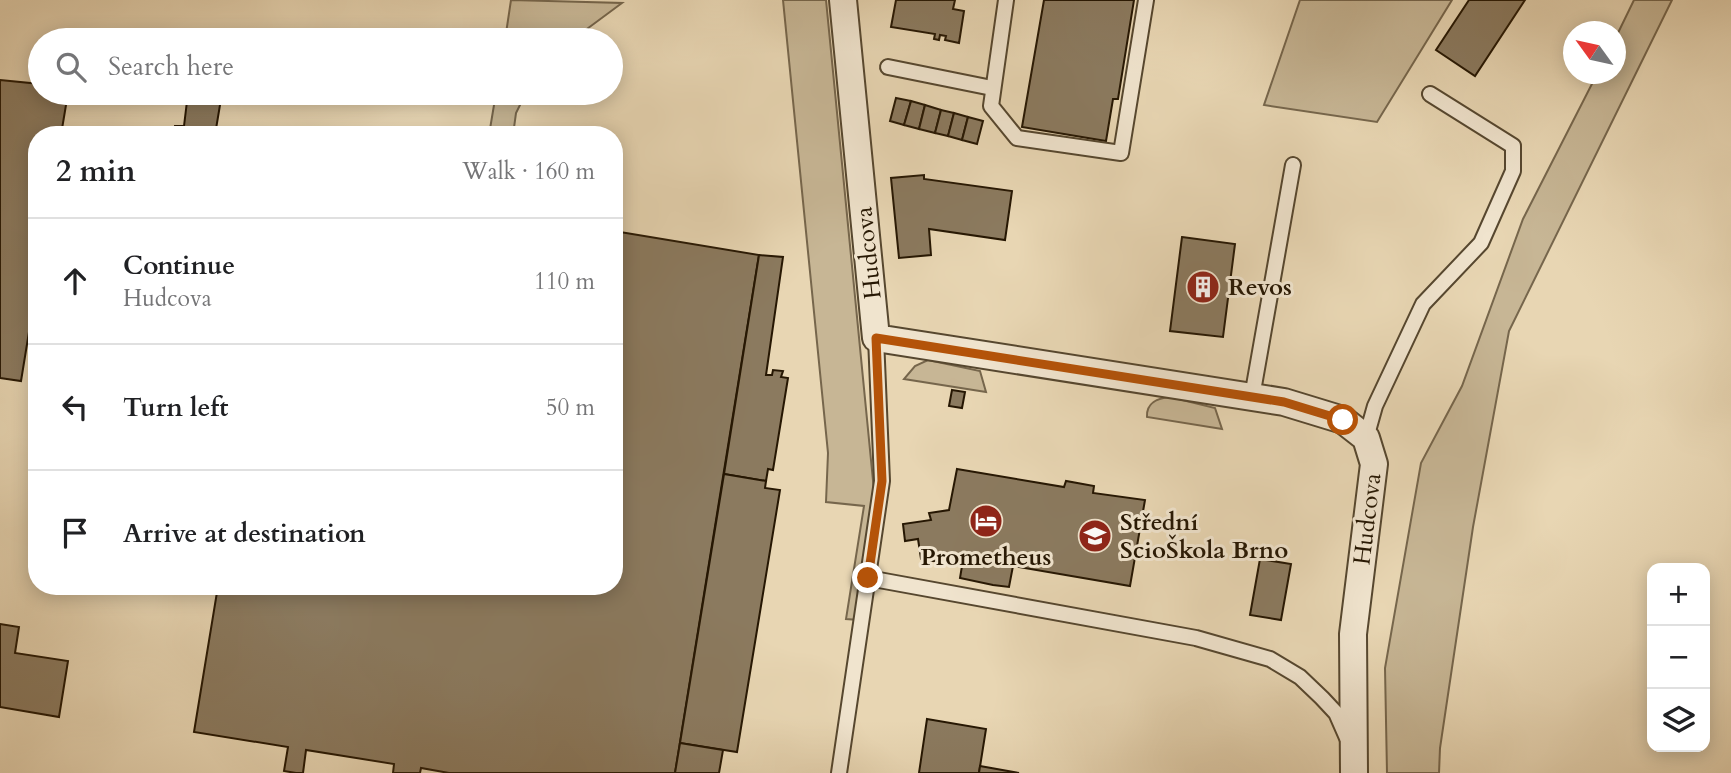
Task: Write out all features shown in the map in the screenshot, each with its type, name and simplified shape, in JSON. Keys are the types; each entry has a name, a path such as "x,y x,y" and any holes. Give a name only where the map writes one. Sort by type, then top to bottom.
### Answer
{"street":[{"name":"Hudcova","path":"843,0 876,338 1284,402 1343,420 1366,438 1374,464 1353,634 1354,763"}],"lane":[{"path":"1006,0 991,106 1017,138 1121,153 1146,0"},
{"path":"888,67 992,88"},
{"path":"1366,438 1375,406 1423,304 1482,243 1513,171 1513,146 1430,94"},
{"path":"1252,397 1293,165"},
{"path":"839,773 882,481 876,338"},
{"path":"868,578 1195,638 1270,659 1300,677 1336,713 1354,763"}],"shaded area":[{"path":"511,0 622,3 588,28 507,28"},
{"path":"783,0 826,0 875,501 859,620 846,619 864,506 826,502 828,453"},
{"path":"1300,0 1452,0 1377,122 1264,105"},
{"path":"1634,0 1672,0 1509,331 1473,527 1440,748 1439,773 1387,773 1385,668 1421,463 1462,386 1523,219 1592,84 1626,84 1626,21 1624,21"},
{"path":"494,105 520,105 514,126 490,126"},
{"path":"928,360 980,371 986,392 904,379 915,366"},
{"path":"1170,397 1215,408 1222,429 1147,417 1148,408 1154,402"}],"building":[{"path":"896,0 955,0 953,9 964,11 959,43 945,40 946,36 940,35 939,40 934,39 935,34 891,27"},
{"path":"1044,0 1134,0 1118,99 1113,99 1106,141 1022,127"},
{"path":"1469,0 1525,0 1475,76 1436,50"},
{"path":"0,80 28,83 28,105 66,105 62,126 28,126 28,338 21,381 0,378"},
{"path":"896,98 911,101 904,125 890,121"},
{"path":"911,101 925,105 919,129 904,125"},
{"path":"187,105 220,105 216,126 184,126"},
{"path":"925,105 941,110 935,133 919,129"},
{"path":"941,110 954,113 948,136 935,133"},
{"path":"954,113 968,117 962,140 948,136"},
{"path":"968,117 983,121 977,144 962,140"},
{"path":"924,175 924,179 1012,191 1005,240 929,229 931,255 899,258 891,178"},
{"path":"623,232 759,255 675,773 449,773 421,768 420,773 393,773 394,764 306,750 303,773 296,773 284,771 288,747 194,732 217,595 623,595"},
{"name":"Revos","path":"1182,237 1235,244 1223,337 1170,331"},
{"path":"759,255 783,257 766,375 772,375 773,370 783,371 781,377 788,378 773,470 768,469 766,481 724,474"},
{"path":"952,390 965,392 962,408 949,406"},
{"path":"957,469 1064,487 1066,481 1094,486 1093,493 1145,500 1130,586 1013,566 1009,587 993,585 960,578 962,566 921,559 918,539 905,541 903,524 931,520 929,513 949,510"},
{"path":"724,474 766,481 765,488 780,490 737,752 680,743"},
{"path":"1260,559 1291,564 1281,620 1250,615"},
{"path":"0,624 19,627 15,653 68,661 59,717 0,707"},
{"path":"927,719 986,729 979,773 919,773"},
{"path":"680,743 723,750 719,773 675,773"},
{"path":"980,766 1019,773 979,773"}],"place":[{"name":"Revos","path":"1203,287"},
{"name":"Prometheus","path":"986,521"},
{"name":"Střední ScioŠkola Brno","path":"1095,536"}],"route":[{"path":"868,578 882,481 876,338 1284,402 1343,420"}]}
